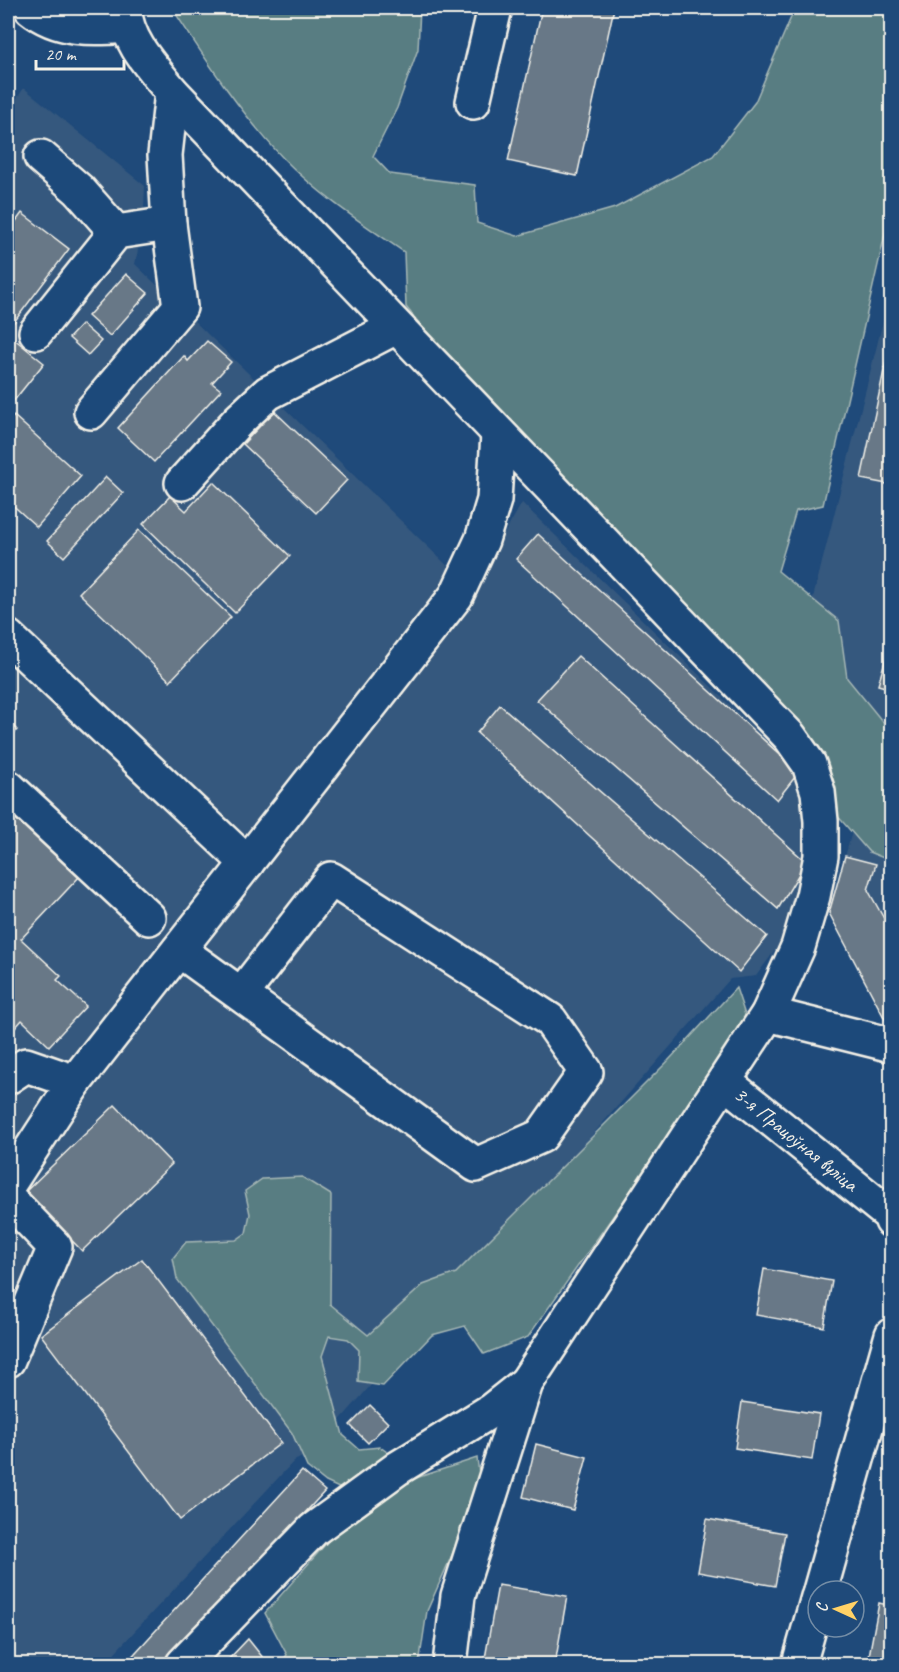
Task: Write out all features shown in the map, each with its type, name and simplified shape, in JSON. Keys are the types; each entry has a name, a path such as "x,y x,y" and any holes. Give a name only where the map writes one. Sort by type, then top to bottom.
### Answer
{"street":[{"path":"31,8 54,21 73,27 125,17 140,51 172,92 790,737 809,764 818,792 821,856 798,946 768,1014 526,1383 458,1596 450,1665"},
{"path":"473,102 495,8"},
{"path":"91,412 180,307 169,224 165,155 172,92"},
{"path":"41,157 79,190 116,232"},
{"path":"36,332 116,232 169,224"},
{"path":"182,483 238,421 268,393 396,327"},
{"path":"8,1185 75,1082 456,596 482,540 494,500 498,434"},
{"path":"8,637 247,863"},
{"path":"8,787 149,918"},
{"path":"179,950 241,995 476,1165 541,1136 586,1072 550,1020 331,879 241,995"},
{"path":"768,1014 891,1045"},
{"path":"8,1077 26,1065 75,1082"},
{"name":"3-я Працоўная вуліца","path":"725,1082 890,1215 891,1221"},
{"path":"8,1198 55,1247 8,1360"},
{"path":"823,1579 891,1335"},
{"path":"183,1665 234,1608 314,1529 398,1468 492,1410 526,1383"},
{"path":"799,1665 806,1639"}],"shaded area":[{"path":"24,88 145,186 143,227 135,264 456,574 464,604 522,503 799,772 808,812 806,862 782,941 756,976 730,979 311,1453 294,1461 104,1664 8,1664 8,111"},
{"path":"891,290 891,1024 887,1023 829,913 875,751 798,657"}],"green space":[{"path":"172,8 420,8 418,49 397,108 373,156 390,174 475,185 477,223 517,236 615,208 713,156 755,102 795,8 891,8 891,208 823,505 796,511 778,571 839,621 847,678 891,732 891,861 869,852 835,813 826,760 673,606 519,445 406,307 404,252 326,197 284,159 238,105"},
{"path":"736,988 748,1024 528,1337 484,1354 465,1326 432,1335 383,1386 358,1382 359,1350 348,1339 329,1336 322,1356 343,1435 359,1449 380,1447 394,1457 343,1490 326,1482 307,1467 292,1433 177,1279 173,1258 186,1242 236,1240 246,1233 250,1214 245,1191 262,1179 302,1177 331,1195 330,1304 368,1335 423,1285 456,1273 668,1061"},
{"path":"477,1458 481,1490 427,1611 419,1664 279,1664 287,1655 265,1613 338,1530 404,1482"}],"building":[{"path":"542,8 614,8 577,176 508,161"},
{"path":"22,213 69,249 8,330 8,232"},
{"path":"126,274 148,293 110,336 88,316"},
{"path":"82,324 101,341 88,355 69,338"},
{"path":"892,333 892,485 861,479"},
{"path":"8,334 44,363 8,408"},
{"path":"207,341 231,362 212,383 221,390 154,462 118,428 184,356 188,361"},
{"path":"274,411 347,480 316,513 243,444"},
{"path":"14,416 81,476 37,527 8,501 8,423"},
{"path":"106,477 123,493 64,557 47,541"},
{"path":"213,482 290,556 235,613 143,524 170,496 186,511"},
{"path":"139,530 231,617 170,681 79,593"},
{"path":"538,534 799,772 777,800 516,559"},
{"path":"889,647 892,648 892,689 878,685"},
{"path":"578,656 806,862 778,909 537,700"},
{"path":"500,705 767,936 739,972 477,733"},
{"path":"8,721 17,730 8,740"},
{"path":"8,809 80,876 21,939 61,976 57,980 86,1006 49,1046 22,1020 8,1036"},
{"path":"845,856 876,864 868,890 892,933 892,1024 887,1023 829,913"},
{"path":"115,1105 172,1164 82,1251 25,1192"},
{"path":"142,1259 281,1443 180,1520 41,1335"},
{"path":"764,1269 832,1281 824,1327 756,1315"},
{"path":"742,1402 819,1414 812,1460 735,1448"},
{"path":"370,1405 388,1423 368,1443 350,1425"},
{"path":"536,1444 587,1457 573,1510 523,1497"},
{"path":"302,1471 325,1491 166,1664 125,1664"},
{"path":"707,1519 785,1533 775,1586 698,1572"},
{"path":"498,1585 567,1596 555,1664 484,1664"},
{"path":"879,1603 892,1606 892,1661 869,1656"},
{"path":"248,1639 268,1664 224,1664"}]}
